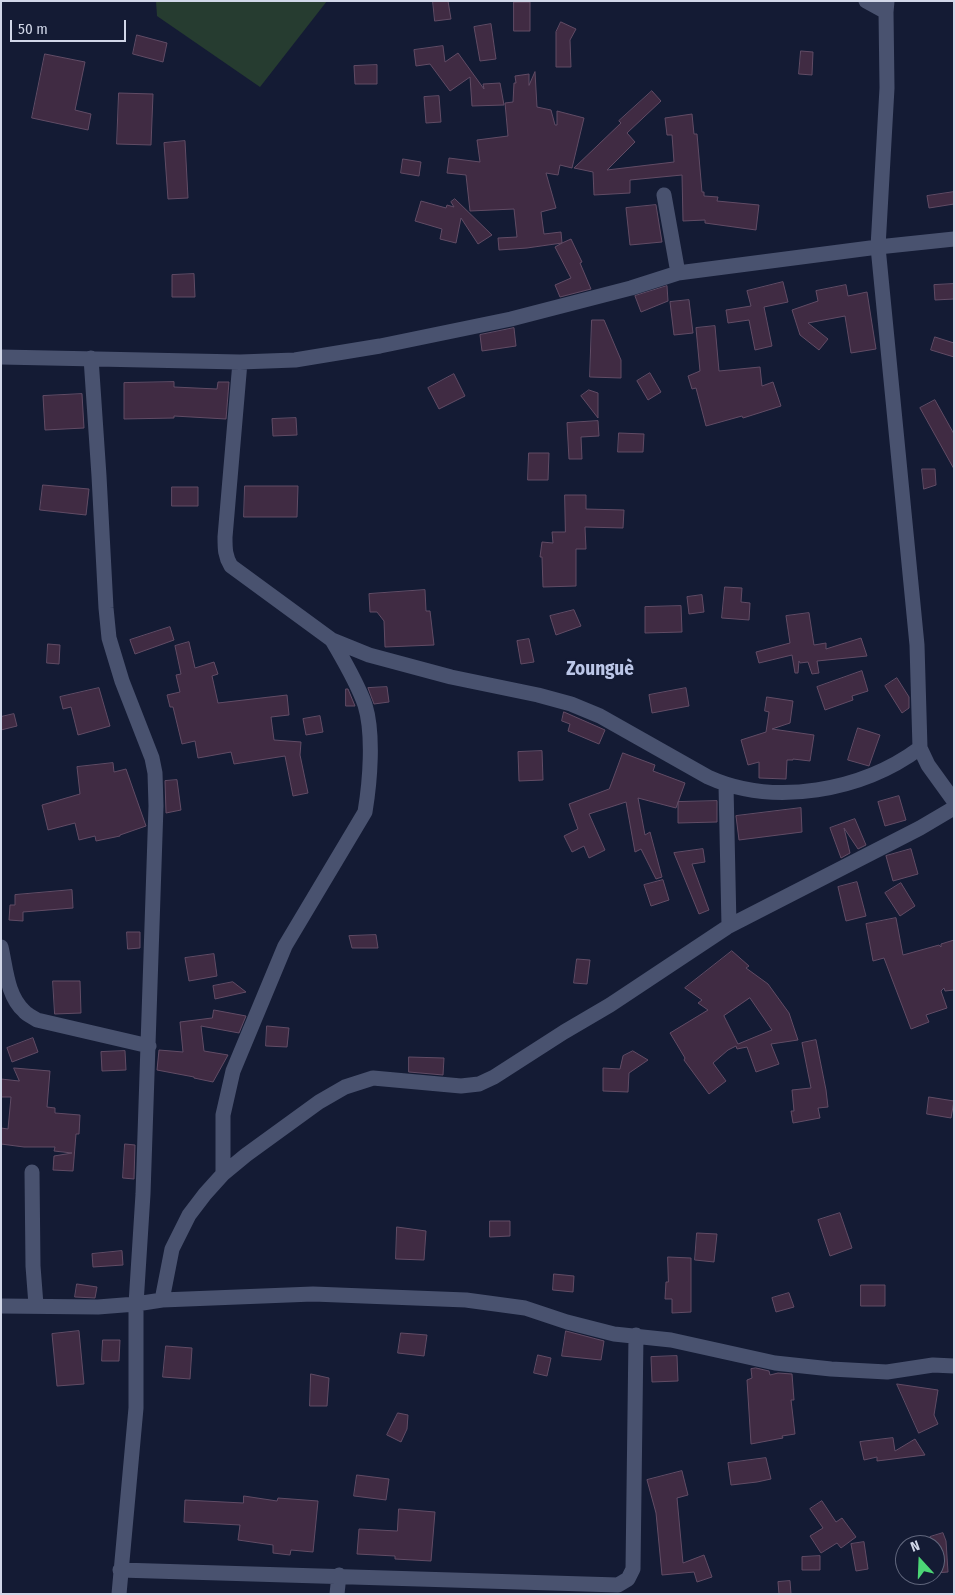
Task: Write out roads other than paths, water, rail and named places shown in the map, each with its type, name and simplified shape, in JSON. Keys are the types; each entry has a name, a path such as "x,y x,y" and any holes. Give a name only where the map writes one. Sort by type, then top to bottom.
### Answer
{"street":[{"path":"866,1 887,6 887,88 878,247 917,645 920,748 928,765 954,801"},
{"path":"664,195 678,273"},
{"path":"1,357 240,362 295,360 380,346 511,319 630,288 678,273 954,239"},
{"path":"91,358 109,638 122,681 152,758 155,773 156,806 149,1046 136,1304 136,1408 119,1594"},
{"path":"240,362 225,537 226,559 231,566 332,640 370,655 451,677 538,695 571,704 600,716 708,777 726,785 750,790 785,792 822,790 843,786 873,775 908,757 920,748"},
{"path":"223,1174 223,1115 233,1071 285,946 364,812 369,790 370,736 365,706 350,672 332,640"},
{"path":"726,785 729,926"},
{"path":"162,1300 172,1248 189,1215 205,1194 223,1174 246,1155 318,1102 357,1082 373,1078 461,1086 479,1084 494,1077 610,1005 729,926 920,828 954,808"},
{"path":"1,947 14,999 24,1011 37,1020 149,1046"},
{"path":"32,1172 33,1266 36,1305"},
{"path":"1,1306 98,1307 162,1300 313,1294 466,1300 525,1308 567,1322 614,1334 671,1340 775,1363 887,1372 933,1365 954,1366"},
{"path":"120,1570 618,1584 628,1579 633,1569 636,1336"},
{"path":"337,1594 339,1575"}],"district":[{"name":"Zounguè","path":"600,670"}]}
